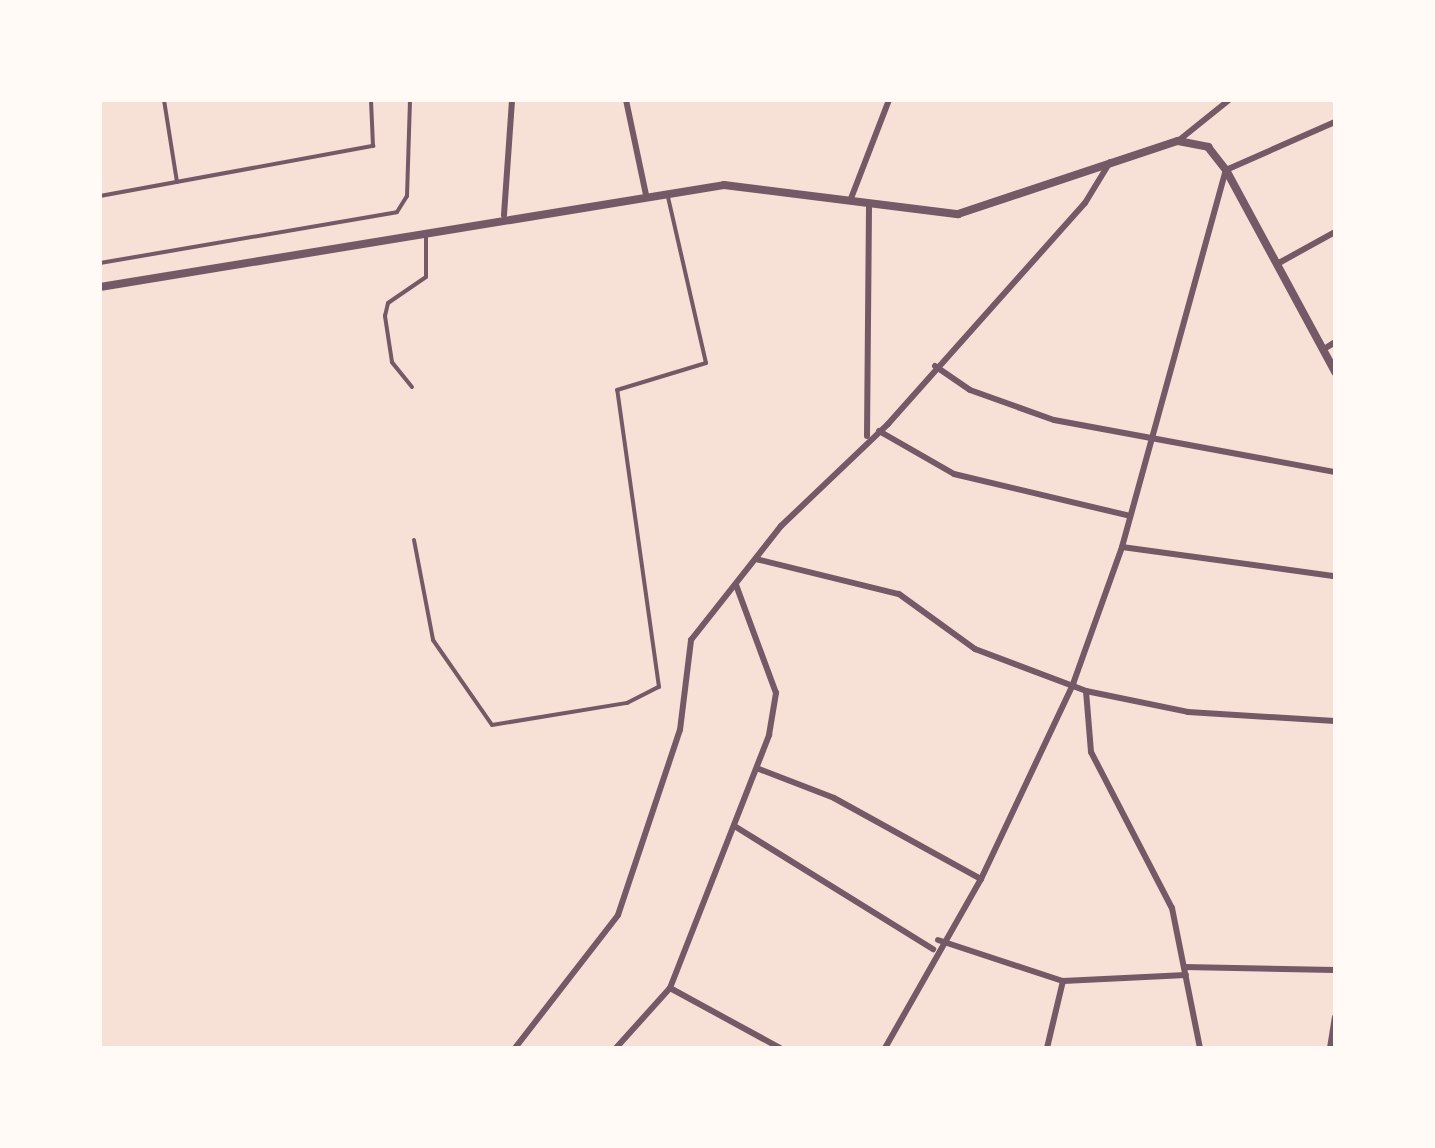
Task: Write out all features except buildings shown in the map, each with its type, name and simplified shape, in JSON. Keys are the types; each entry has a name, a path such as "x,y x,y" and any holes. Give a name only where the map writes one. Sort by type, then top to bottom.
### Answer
{"street":[{"path":"504,215 512,100"},
{"path":"850,202 889,100"},
{"path":"100,287 504,215 646,195 766,184 869,208 978,212 1178,141 1229,100"},
{"path":"628,101 646,195"},
{"path":"1226,170 1335,122"},
{"path":"1178,141 1208,148 1226,170 1335,372"},
{"path":"516,1048 618,915 680,730 691,640 756,559 1085,203 1110,162"},
{"path":"885,1048 938,940 981,879 1073,684 1122,548 1226,170"},
{"path":"867,436 869,208"},
{"path":"1277,264 1335,232"},
{"path":"1324,350 1335,342"},
{"path":"935,366 1028,412 1335,472"},
{"path":"879,430 954,474 1130,516"},
{"path":"1122,548 1335,576"},
{"path":"756,559 899,594 975,649 1086,691 1188,712 1335,721"},
{"path":"616,1048 670,988 760,769 776,693 736,585"},
{"path":"1086,691 1092,752 1167,894 1200,1048"},
{"path":"760,769 834,798 981,879"},
{"path":"736,827 933,949"},
{"path":"938,940 1062,981 1185,971 1335,970"},
{"path":"1047,1048 1062,981"},
{"path":"670,988 774,1047"},
{"path":"1330,1048 1335,1017"}],"lane":[{"path":"164,100 177,182"},
{"path":"100,196 373,146 371,100"},
{"path":"100,262 397,212 407,196 410,100"},
{"path":"414,540 433,640 492,725 627,702 658,687 617,390 706,363 667,193"},
{"path":"412,386 392,362 385,316 388,303 426,278 426,230"}]}
